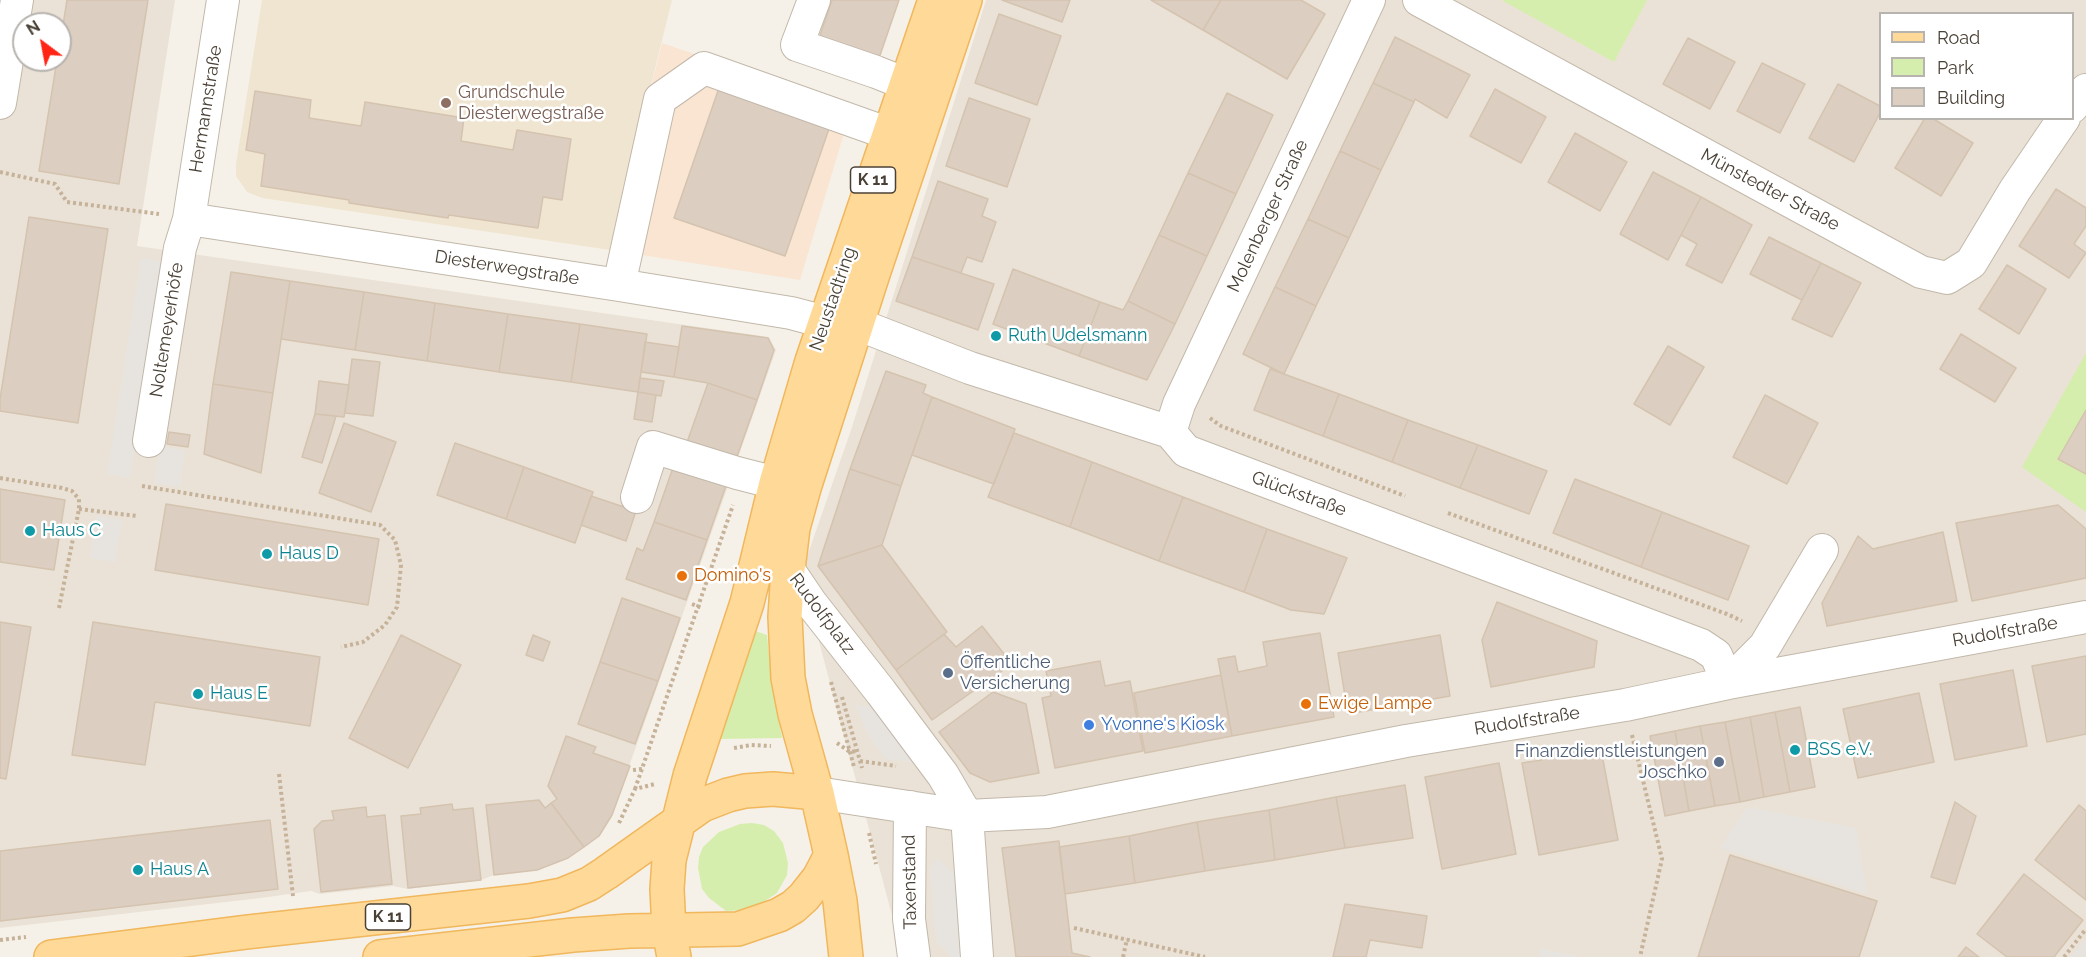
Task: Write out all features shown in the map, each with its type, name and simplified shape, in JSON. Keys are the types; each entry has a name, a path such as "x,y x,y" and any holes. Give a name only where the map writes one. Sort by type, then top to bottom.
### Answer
{"main road":[{"name":"Neustadtring","path":"902,138 906,84 935,0"},
{"name":"Neustadtring","path":"678,820 690,776 747,603 776,483 841,323 902,138 965,0"},
{"name":"Neustadtring","path":"788,569 793,528 841,323"},
{"name":"Rudolfplatz","path":"788,569 785,617 788,678 831,855 840,901 846,957"},
{"name":"K 11","path":"51,957 247,932 529,901 562,895 589,884 702,805 745,791 773,789 817,793"},
{"path":"672,943 667,890 669,860 678,820"},
{"name":"K 11","path":"380,957 573,935 672,943 738,929 780,915 804,897 819,878 831,855"}],"street":[{"name":"Hermannstraße","path":"189,219 223,0"},
{"path":"814,0 797,45 906,84"},
{"name":"Molenberger Straße","path":"1170,432 1179,404 1369,0"},
{"name":"Münstedter Straße","path":"1419,0 1921,272 1947,279 1971,263 2015,190 2063,120"},
{"path":"0,103 11,9"},
{"path":"619,285 660,99 704,68 902,138"},
{"path":"2074,107 2086,90"},
{"name":"Diesterwegstraße","path":"189,219 619,285 841,323"},
{"name":"Noltemeyerhöfe","path":"149,441 180,248 189,219"},
{"name":"Glückstraße","path":"841,323 970,368 1170,432 1186,451 1701,645 1716,655 1728,683"},
{"path":"637,497 653,447 737,474 776,483"},
{"path":"1728,683 1766,646 1822,550"},
{"name":"Rudolfplatz","path":"788,569 811,603 936,765 967,816 976,957"},
{"name":"Rudolfstraße","path":"967,816 1047,812 1406,741 1625,705 1728,683 2086,617"},
{"path":"817,793 967,816"},
{"name":"Taxenstand","path":"910,807 909,919 914,957"},
{"path":"672,943 691,957"}],"path":[{"path":"0,172 55,184 67,202 189,219"},
{"path":"1210,418 1221,426 1408,498"},
{"path":"0,478 72,491 79,499 79,509 59,608"},
{"path":"142,486 380,525 395,540 401,565 397,608 385,625 363,642 341,647"},
{"path":"79,509 137,516"},
{"path":"1441,510 1727,614 1748,624 1766,646"},
{"path":"692,604 702,608"},
{"path":"831,679 861,799 867,839 877,866"},
{"path":"822,693 840,689"},
{"path":"1630,725 1662,859 1640,957"},
{"path":"832,738 849,752 857,751 860,761 902,767"},
{"path":"727,749 751,745 774,746"},
{"path":"633,770 642,769"},
{"path":"279,774 294,906"},
{"path":"867,839 881,838"},
{"path":"1074,928 1205,957"},
{"path":"2064,957 2086,929"},
{"path":"1123,957 1127,939"}],"shaded area":[{"path":"0,0 175,0 137,246 769,337 776,350 614,809 599,836 568,858 537,870 408,889 393,886 320,894 311,891 0,928"},
{"name":"Grundschule Diesterwegstraße","path":"262,0 672,0 610,250 262,198 247,192 236,176 236,164"},
{"path":"986,0 2086,0 2086,957 898,957 897,934 801,574 852,427"},
{"path":"662,43 853,108 800,280 610,250"},
{"path":"141,258 165,262 130,478 107,474"},
{"path":"160,446 185,450 180,487 154,483"},
{"path":"96,516 122,520 115,562 90,558"},
{"path":"855,705 878,707 920,763 886,759 872,742"},
{"path":"1747,807 1856,828 1867,894 1720,848"},
{"path":"938,858 955,874 962,957 952,957 936,942 930,868"},
{"path":"2086,938 2084,957 2071,957"},
{"path":"1540,948 1580,957 1538,957"}],"green space":[{"path":"1503,0 1647,0 1614,62"},
{"path":"2086,353 2086,512 2022,467"},
{"path":"755,631 767,635 772,683 782,738 718,739"},
{"path":"740,824 764,825 774,831 783,843 788,863 787,875 777,893 759,905 746,910 726,911 709,898 702,889 698,868 699,857 703,847 719,832"}],"building":[{"path":"67,0 148,0 119,184 39,171 55,72 72,72 72,12 65,12"},
{"path":"832,0 899,0 877,64 817,44"},
{"path":"1002,0 1070,0 1062,22"},
{"path":"1151,0 1221,0 1203,30"},
{"path":"1221,0 1301,0 1325,14 1287,79 1203,30"},
{"path":"999,14 1061,36 1037,105 975,83"},
{"path":"1395,37 1470,75 1447,118 1415,99 1414,102 1373,83"},
{"path":"1688,38 1735,62 1710,109 1663,84"},
{"path":"1762,63 1805,84 1780,133 1737,111"},
{"path":"1373,83 1414,102 1381,170 1340,151"},
{"path":"1838,84 1879,105 1879,115 1854,162 1809,138"},
{"path":"720,85 831,123 785,256 674,218"},
{"path":"1495,89 1546,117 1521,163 1470,136"},
{"path":"255,91 311,100 309,118 361,126 365,102 464,118 461,141 513,150 517,130 571,139 562,200 543,197 538,228 449,215 448,218 349,203 349,200 261,186 265,154 246,150"},
{"path":"1227,93 1273,115 1236,194 1188,173"},
{"path":"969,98 1030,119 1007,187 946,166"},
{"path":"1924,120 1935,120 1973,143 1941,196 1895,168"},
{"path":"1575,133 1627,162 1600,211 1548,182"},
{"path":"1340,151 1381,170 1349,238 1308,219"},
{"path":"1653,172 1701,197 1668,260 1620,234"},
{"path":"1188,173 1236,194 1207,256 1159,235"},
{"path":"938,181 988,199 982,216 996,222 982,262 967,257 961,273 912,257"},
{"path":"2056,189 2086,208 2086,226 2074,244 2086,253 2069,278 2019,246"},
{"path":"1701,197 1752,225 1722,283 1686,265 1697,244 1681,235"},
{"path":"29,217 108,229 78,423 0,411"},
{"path":"1308,219 1349,238 1316,306 1275,287"},
{"path":"1159,235 1207,256 1175,324 1128,301"},
{"path":"1769,237 1821,263 1802,300 1750,274"},
{"path":"912,257 994,284 978,330 896,301"},
{"path":"1821,263 1861,283 1832,337 1792,319"},
{"path":"2007,265 2046,289 2019,334 1979,309"},
{"path":"1013,269 1100,302 1079,356 993,324"},
{"path":"231,272 290,281 273,393 213,384"},
{"path":"290,281 364,292 355,350 281,339"},
{"path":"1275,287 1316,306 1284,374 1243,354"},
{"path":"364,292 435,303 427,361 355,350"},
{"path":"1128,301 1175,324 1147,380 1079,356 1100,302 1123,310"},
{"path":"435,303 508,314 499,372 427,361"},
{"path":"508,314 580,324 571,382 499,372"},
{"path":"580,324 647,334 638,392 571,382"},
{"path":"682,326 768,338 774,350 757,400 708,383 674,377"},
{"path":"1961,334 2016,368 1995,402 1940,369"},
{"path":"645,342 679,347 674,377 641,372"},
{"path":"1668,346 1704,367 1670,425 1634,404"},
{"path":"352,359 380,362 373,416 345,413"},
{"path":"1270,369 1339,394 1323,436 1254,410"},
{"path":"886,371 926,385 923,393 932,397 901,486 850,469"},
{"path":"640,378 664,381 661,396 638,392"},
{"path":"319,381 349,385 344,417 315,414"},
{"path":"708,383 757,400 734,465 685,448"},
{"path":"213,384 273,393 261,473 204,454"},
{"path":"638,392 656,395 652,422 634,419"},
{"path":"1339,394 1408,420 1392,462 1323,436"},
{"path":"1765,395 1818,423 1787,484 1733,457"},
{"path":"932,397 1015,429 994,484 912,455"},
{"path":"2086,410 2086,474 2058,459"},
{"path":"315,414 336,416 322,463 302,457"},
{"path":"1408,420 1478,445 1460,488 1392,462"},
{"path":"344,423 396,442 371,512 319,493"},
{"path":"169,432 190,435 188,447 167,444"},
{"path":"1014,433 1092,462 1070,527 988,497"},
{"path":"455,443 524,467 506,519 437,495"},
{"path":"1478,445 1547,471 1529,514 1460,488"},
{"path":"675,462 728,480 707,540 654,522"},
{"path":"1092,462 1183,497 1159,561 1070,527"},
{"path":"524,467 593,492 575,543 506,519"},
{"path":"850,469 901,486 882,545 818,566"},
{"path":"1575,479 1662,512 1641,567 1553,533"},
{"name":"Haus C","path":"0,489 65,500 54,570 0,562"},
{"path":"591,496 636,511 626,541 581,525"},
{"path":"1183,497 1267,529 1244,592 1159,561"},
{"name":"Haus D","path":"166,504 379,539 368,605 155,570"},
{"path":"2058,505 2086,529 2086,578 1972,601 1956,523"},
{"path":"1662,512 1749,546 1728,600 1641,567"},
{"path":"654,522 707,540 686,600 626,579 637,548 643,551"},
{"path":"1267,529 1347,558 1324,614 1291,610 1244,592"},
{"path":"1943,532 1957,601 1827,626 1822,603 1858,536 1873,549"},
{"path":"882,545 947,632 896,670 818,566"},
{"path":"622,598 680,618 658,681 600,662"},
{"path":"1497,602 1597,641 1594,667 1491,687 1482,640"},
{"path":"0,622 31,627 6,779 0,778"},
{"name":"Haus E","path":"93,622 320,657 310,726 155,702 145,765 72,755"},
{"path":"982,626 1012,664 932,720 896,670 944,634 956,647"},
{"path":"1320,633 1334,717 1232,736 1218,659 1235,656 1238,672 1267,666 1263,642"},
{"path":"401,635 461,665 408,768 349,738"},
{"path":"533,635 550,642 543,661 526,655"},
{"path":"1440,635 1450,696 1348,714 1338,653"},
{"path":"2086,656 2086,734 2047,742 2032,666"},
{"path":"1100,661 1105,686 1130,681 1143,751 1055,768 1042,698 1051,696 1046,671"},
{"path":"600,662 658,681 635,744 578,724"},
{"path":"2013,670 2027,746 1955,760 1940,684"},
{"path":"1221,675 1232,736 1145,753 1134,693"},
{"path":"993,692 1026,704 1039,773 990,782 970,773 939,732"},
{"path":"1919,693 1934,762 1858,778 1843,709"},
{"name":"BSS e.V.","path":"1800,707 1815,787 1790,792 1775,712"},
{"path":"1775,712 1790,792 1764,797 1750,717"},
{"path":"1750,717 1764,797 1740,802 1725,722"},
{"path":"1725,722 1740,802 1715,806 1700,726"},
{"path":"1700,726 1715,806 1689,811 1675,731"},
{"path":"1675,731 1689,811 1665,816 1650,736"},
{"path":"566,736 596,747 593,753 630,766 612,815 599,836 584,847 551,803 557,799 548,786"},
{"path":"1584,744 1585,752 1601,749 1618,840 1539,855 1522,763 1542,760 1540,752"},
{"path":"1499,763 1516,854 1442,869 1425,777"},
{"path":"1405,785 1413,838 1345,848 1336,797"},
{"path":"1336,797 1345,848 1275,860 1269,810"},
{"path":"539,800 545,808 551,803 584,847 568,858 537,870 494,875 486,805"},
{"path":"1955,802 1976,816 1955,884 1931,877"},
{"path":"452,804 453,810 473,808 481,880 408,888 401,816 421,814 420,808"},
{"path":"2079,805 2086,811 2086,900 2035,860"},
{"path":"366,807 367,817 385,815 392,884 321,892 314,829 322,821 334,820 332,811"},
{"path":"1269,810 1275,860 1205,871 1197,822"},
{"name":"Haus A","path":"270,820 278,889 0,921 0,851"},
{"path":"1197,822 1205,871 1135,883 1129,836"},
{"path":"1129,836 1135,883 1065,894 1059,847"},
{"path":"1059,841 1072,953 1090,957 1016,957 1002,848"},
{"path":"1730,855 1877,901 1859,957 1698,957"},
{"path":"2024,874 2083,920 2054,957 2007,957 1977,934"},
{"path":"1345,904 1427,916 1422,948 1370,940 1366,957 1333,957"},
{"path":"1966,947 1979,957 1958,957"}],"place":[{"name":"Grundschule Diesterwegstraße","path":"446,103"},
{"name":"Ruth Udelsmann","path":"996,336"},
{"name":"Haus C","path":"30,531"},
{"name":"Haus D","path":"267,554"},
{"name":"Domino's","path":"682,576"},
{"name":"Öffentliche Versicherung","path":"948,673"},
{"name":"Haus E","path":"198,694"},
{"name":"Ewige Lampe","path":"1306,704"},
{"name":"Yvonne's Kiosk","path":"1089,725"},
{"name":"BSS e.V.","path":"1795,750"},
{"name":"Finanzdienstleistungen Joschko","path":"1719,762"},
{"name":"Haus A","path":"138,870"}]}
